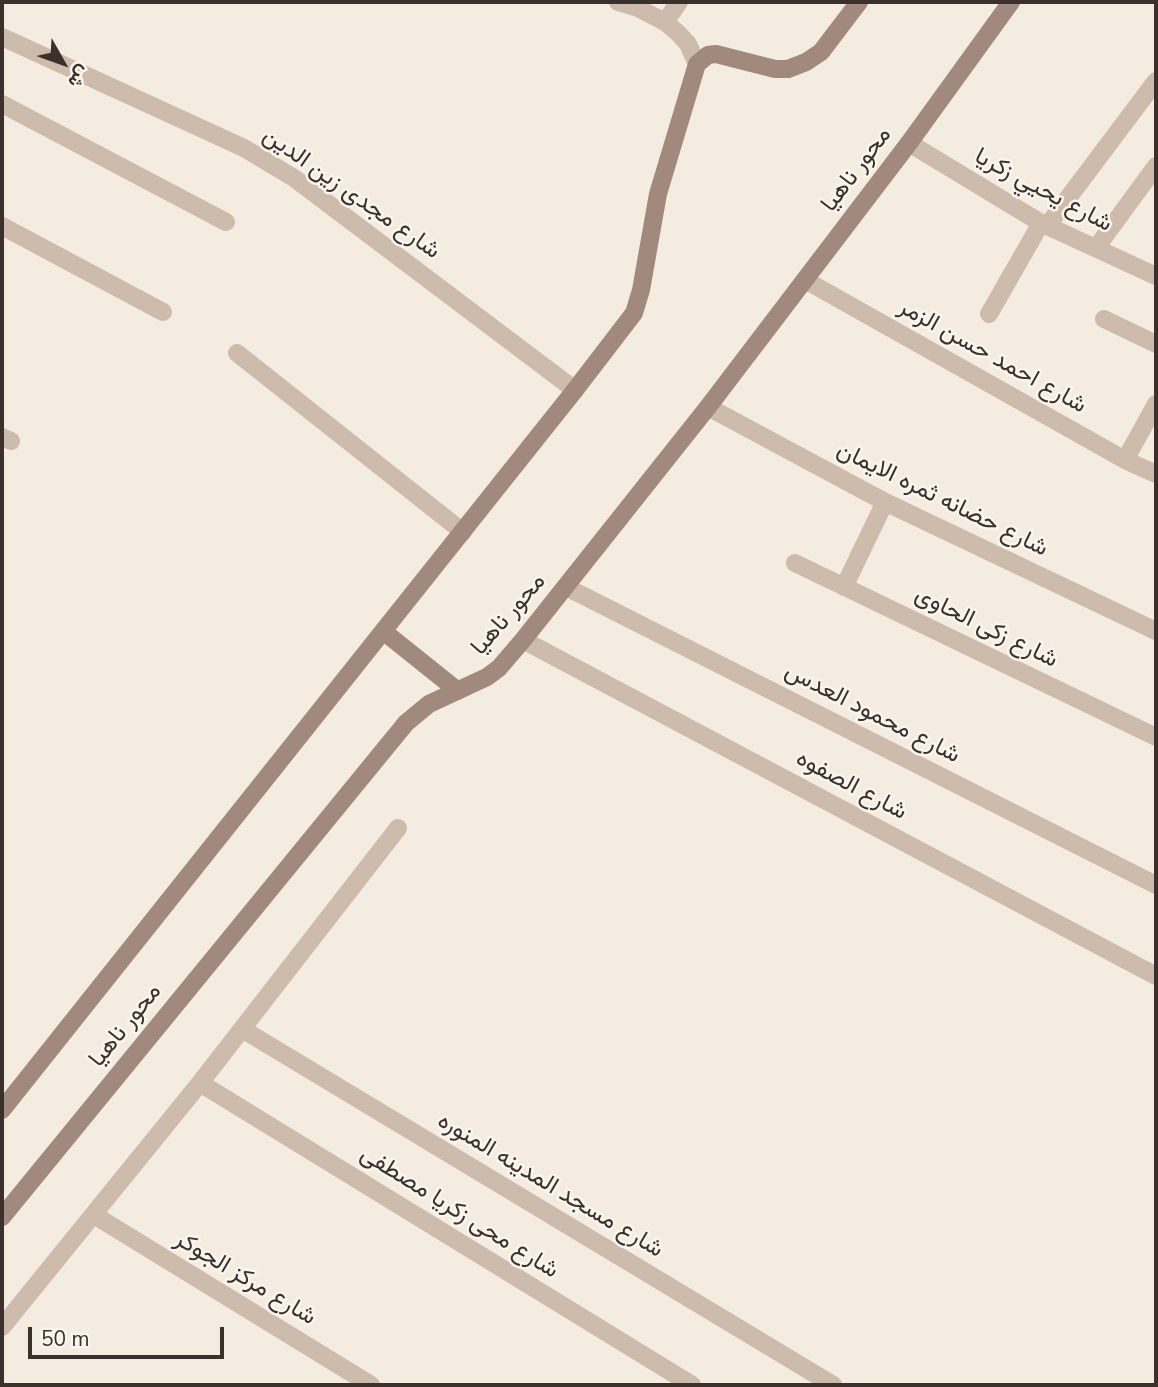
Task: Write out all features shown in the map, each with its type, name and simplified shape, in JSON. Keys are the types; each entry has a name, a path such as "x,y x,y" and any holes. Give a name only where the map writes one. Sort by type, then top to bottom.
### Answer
{"main road":[{"path":"696,64 708,55 716,54 775,69 788,69 821,52 859,2"},
{"name":"محور ناهيا","path":"2,1217 405,723 429,704 487,677 523,640 708,407 909,144 1011,2"},
{"name":"محور ناهيا","path":"2,1110 634,313 643,279 657,194 696,64"},
{"path":"383,631 458,691"}],"street":[{"path":"618,2 638,8 664,22 684,38 696,64"},
{"path":"664,22 679,2"},
{"name":"شارع مجدى زين الدين","path":"2,37 244,148 294,178 575,390"},
{"path":"989,314 1044,224 1156,81"},
{"path":"2,104 226,222"},
{"name":"شارع يحيي زكريا","path":"909,144 1044,224 1156,276"},
{"path":"1096,248 1156,166"},
{"path":"2,226 163,313"},
{"name":"شارع احمد حسن الزمر","path":"805,280 1125,460 1156,474"},
{"path":"1104,319 1156,344"},
{"path":"237,353 463,532"},
{"path":"1125,460 1156,404"},
{"name":"شارع حضانه ثمره الايمان","path":"708,407 886,502 1156,631"},
{"path":"844,587 886,502"},
{"name":"شارع زكى الحاوى","path":"795,563 1156,737"},
{"name":"شارع محمود العدس","path":"566,587 1156,886"},
{"name":"شارع الصفوه","path":"523,640 1156,976"},
{"path":"2,1327 200,1083 398,828"},
{"name":"شارع مسجد المدينه المنوره","path":"242,1029 833,1385"},
{"name":"شارع محى زكريا مصطفى","path":"200,1083 692,1385"},
{"name":"شارع مركز الجوكر","path":"94,1216 371,1385"}]}
